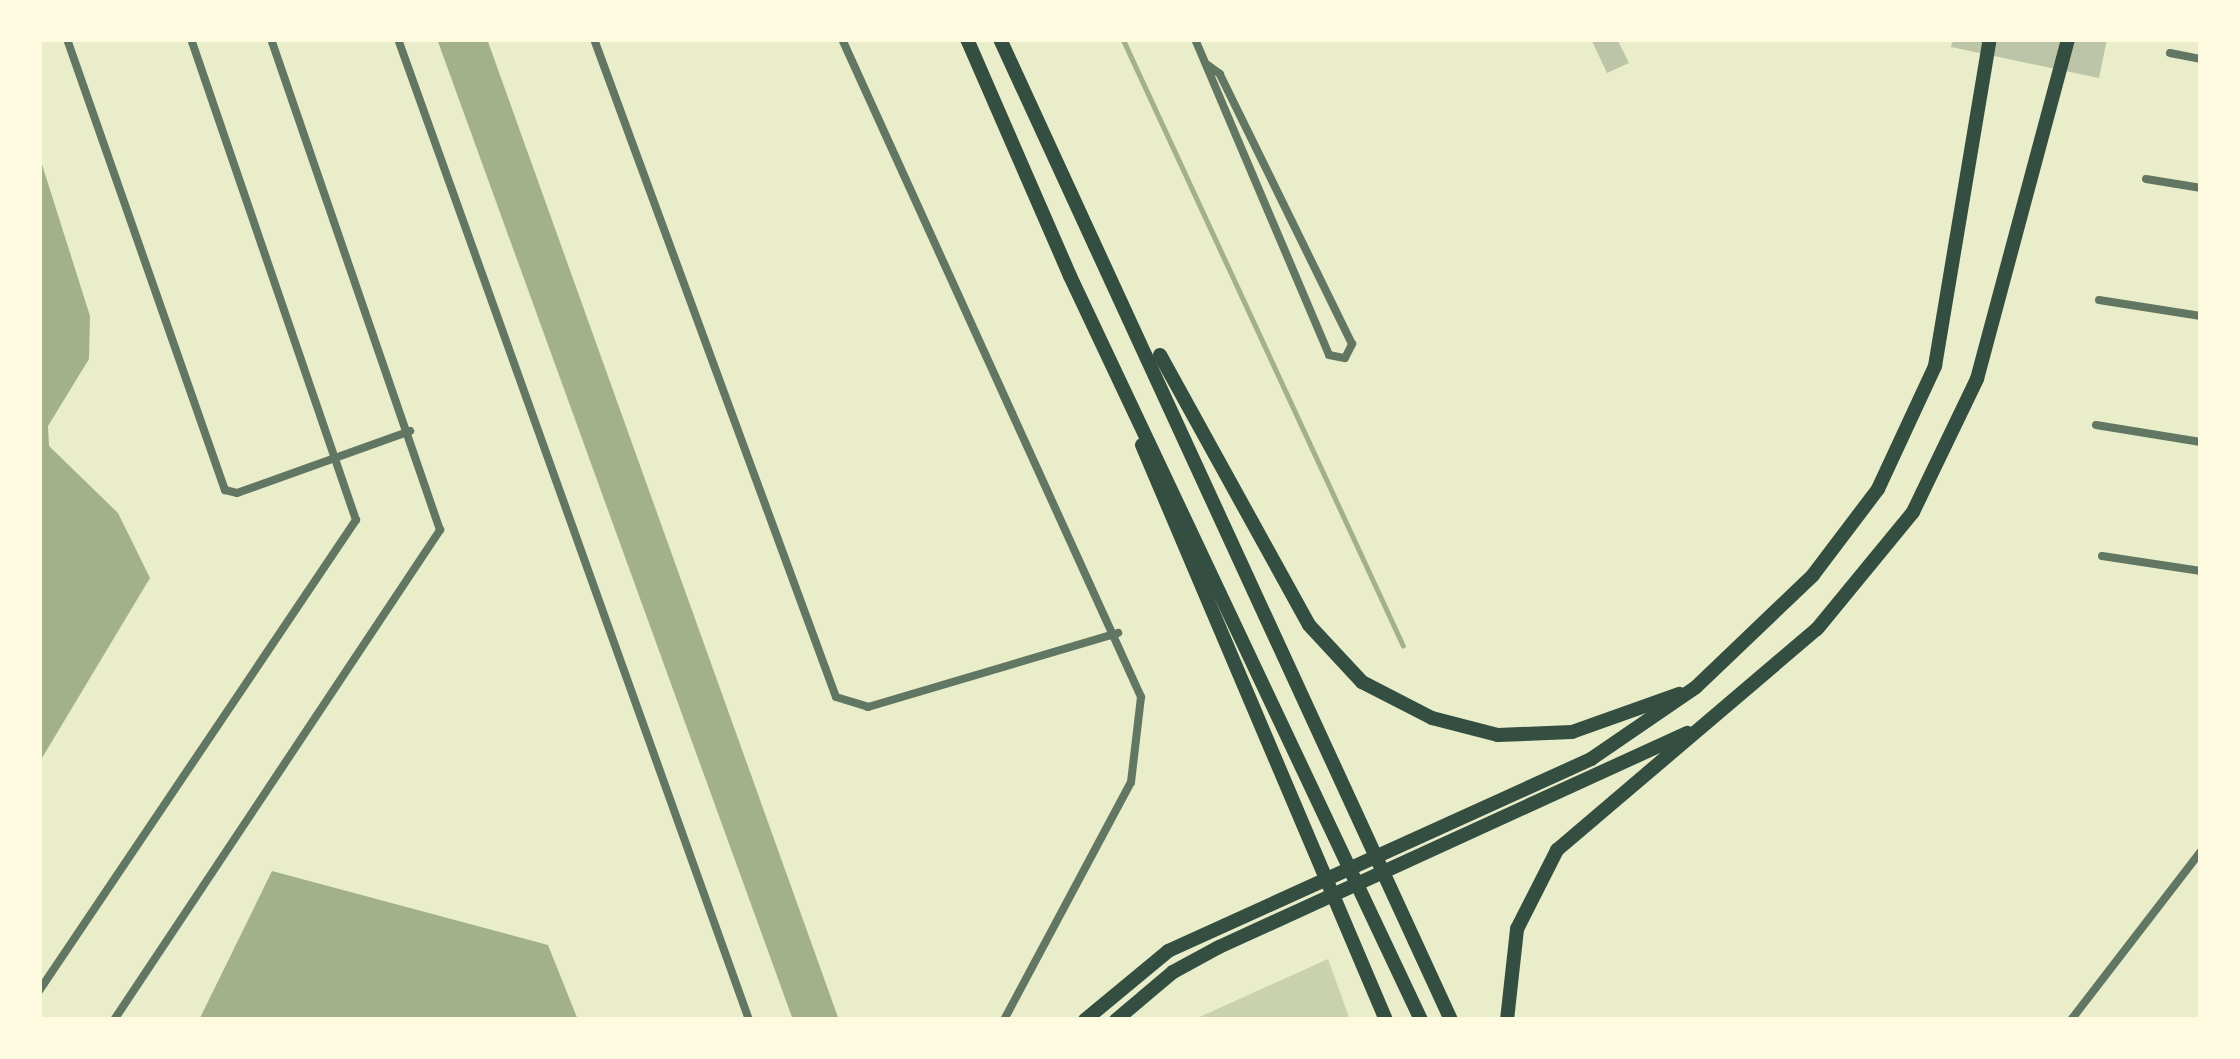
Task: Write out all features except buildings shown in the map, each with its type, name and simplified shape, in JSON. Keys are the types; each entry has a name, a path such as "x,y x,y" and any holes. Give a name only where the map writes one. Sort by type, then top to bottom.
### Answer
{"highway":[{"path":"967,39 1387,1020"},
{"path":"1000,39 1111,266 1451,1020"},
{"path":"1116,1020 1173,972 1591,759 1696,687 1813,575 1878,489 1935,366 1990,39"},
{"path":"1507,1020 1517,929 1557,850 1817,629 1913,512 1977,379 2068,39"},
{"path":"1111,266 1270,562 1309,625 1362,682 1466,729 1536,736 1618,718 1696,687"},
{"path":"1070,277 1421,1020"},
{"path":"1085,1020 1136,972 1263,907 1454,832 1703,725"}],"street":[{"path":"67,39 218,480 237,494 410,431"},
{"path":"39,992 349,536 355,505 191,39"},
{"path":"114,1020 434,545 441,518 271,39"},
{"path":"398,39 749,1020"},
{"path":"594,39 836,697 868,707 1118,633"},
{"path":"842,39 1118,633 1142,697 1131,782 1004,1020"},
{"path":"1195,39 1329,355 1345,358 1352,344 1220,74 1206,64"},
{"path":"2170,53 2201,58"},
{"path":"2146,179 2201,188"},
{"path":"2099,299 2201,316"},
{"path":"2096,425 2201,442"},
{"path":"2102,556 2201,571"},
{"path":"2071,1020 2201,850"}],"shaded area":[{"path":"437,39 487,39 839,1020 793,1020"},
{"path":"39,155 90,316 89,359 48,426 49,446 118,513 150,578 39,763"},
{"path":"272,871 548,945 578,1020 199,1020"},
{"path":"1328,959 1350,1020 1193,1020"}],"waterway":[{"path":"1123,39 1403,645"}]}
